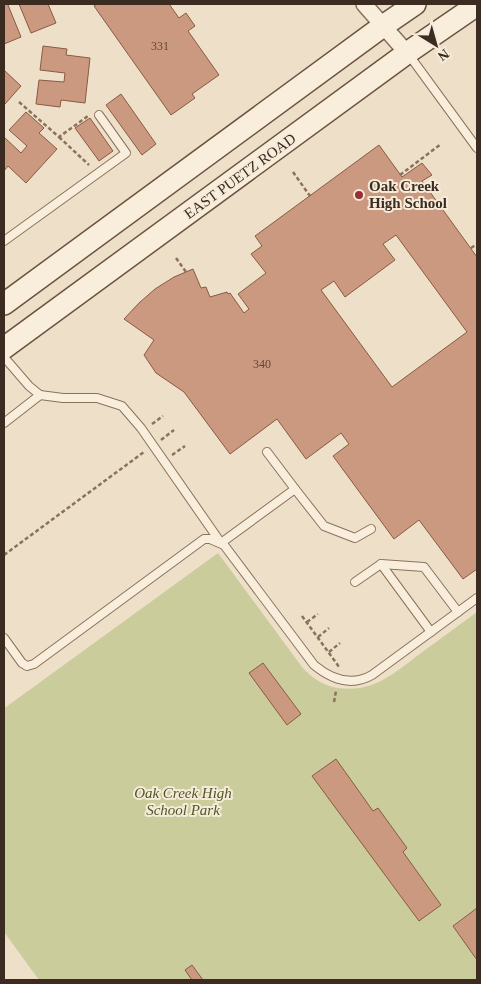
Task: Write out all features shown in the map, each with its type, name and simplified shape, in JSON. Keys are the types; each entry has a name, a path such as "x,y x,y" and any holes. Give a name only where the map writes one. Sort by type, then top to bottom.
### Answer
{"street":[{"path":"364,4 407,53"},
{"path":"4,304 415,4"},
{"name":"EAST PUETZ ROAD","path":"4,348 407,53 477,5"}],"lane":[{"path":"407,53 477,148"},
{"path":"4,241 126,153 99,115"},
{"path":"4,357 40,395 63,398 97,398 122,406 141,428 221,543 314,665 331,677 355,681 365,679 477,598"},
{"path":"4,423 40,395"},
{"path":"267,452 324,526 355,538 371,530"},
{"path":"221,543 295,489"},
{"path":"4,638 22,663 28,666 34,664 204,539 221,543"},
{"path":"381,564 431,632"},
{"path":"355,582 381,564 424,567 458,612"}],"path":[{"path":"19,102 98,173"},
{"path":"59,137 96,110 99,115"},
{"path":"400,175 441,144"},
{"path":"293,172 310,196"},
{"path":"471,248 477,244"},
{"path":"176,258 186,272"},
{"path":"162,440 174,430"},
{"path":"164,461 185,446"},
{"path":"4,555 145,451"},
{"path":"307,622 318,614"},
{"path":"302,616 329,652 339,669"},
{"path":"318,637 329,628"},
{"path":"329,652 340,643"},
{"path":"334,702 336,691"}],"green space":[{"name":"Oak Creek High School Park","path":"218,553 302,667 318,681 333,687 351,689 383,680 477,612 477,980 39,980 4,932 4,706 6,707"}],"building":[{"path":"4,4 10,4 8,5 21,37 4,44"},
{"path":"19,4 48,4 56,23 31,33"},
{"path":"97,4 169,4 179,18 186,13 195,26 188,31 219,75 192,94 195,98 171,115 94,6"},
{"path":"43,46 67,49 66,55 90,58 85,103 61,100 60,107 36,104 39,80 64,82 65,73 40,70"},
{"path":"4,70 21,86 5,104 4,103"},
{"path":"121,94 156,144 142,155 106,105"},
{"path":"26,112 44,128 39,133 57,149 26,183 8,166 4,171 4,137 21,153 27,146 9,130"},
{"path":"90,118 113,151 99,161 75,128"},
{"path":"379,145 402,177 422,163 432,175 422,181 477,257 477,569 463,579 419,520 394,539 333,456 349,444 341,433 306,459 277,419 230,454 184,392 156,373 144,355 154,340 124,319 155,289 174,277 193,269 201,288 206,287 210,297 227,292 228,294 230,293 244,313 249,309 238,294 266,273 251,254 262,246 255,236","holes":["396,235 467,332 392,387 321,290 334,281 345,297 395,260 383,244"]},
{"path":"263,663 301,714 287,725 249,673"},
{"path":"336,759 373,811 378,808 407,848 403,852 441,905 419,921 312,776"},
{"path":"477,908 477,960 453,926"},
{"path":"192,965 203,980 192,980 185,970"}],"place":[{"name":"Oak Creek High School","path":"359,195"}]}
